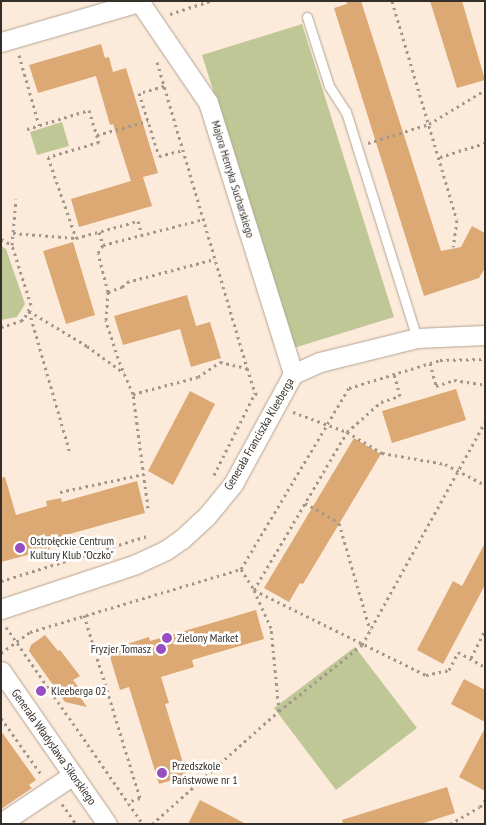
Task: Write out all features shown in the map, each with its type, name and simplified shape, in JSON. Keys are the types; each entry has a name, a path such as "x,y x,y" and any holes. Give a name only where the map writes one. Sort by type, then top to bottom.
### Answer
{"street":[{"path":"9,45 139,1"},
{"name":"Majora Henryka Sucharskiego","path":"139,1 208,102 293,374"},
{"name":"Generała Franciszka Kleeberga","path":"1,608 136,564 166,550 182,539 206,516 233,484 293,374 320,362 416,338 485,335"},
{"name":"Generała Władysława Sikorskiego","path":"1,671 107,824"},
{"path":"1,823 73,775"}],"lane":[{"path":"307,17 330,86 346,112 416,338"}],"path":[{"path":"164,15 210,1"},
{"path":"392,1 440,157 457,220 453,247"},
{"path":"9,45 39,125"},
{"path":"154,54 255,393 213,478"},
{"path":"164,86 139,93 159,156 183,150"},
{"path":"357,146 430,124 485,90"},
{"path":"27,129 89,110 99,142 48,157 76,238"},
{"path":"97,135 148,121"},
{"path":"440,157 485,143"},
{"path":"1,327 21,321 31,305 12,245 16,199"},
{"path":"148,508 133,394 106,320 108,292 98,253 103,245 204,219"},
{"path":"13,233 76,238 138,221 142,235"},
{"path":"98,232 103,245"},
{"path":"1,239 12,245"},
{"path":"108,292 122,287 127,282 215,259"},
{"path":"28,310 87,346 125,375"},
{"path":"28,310 69,450"},
{"path":"1,653 30,632 241,569 349,388 430,362 456,359 485,359"},
{"path":"133,394 198,376 220,362 247,368"},
{"path":"430,362 436,386 454,380 485,385"},
{"path":"254,590 347,432 381,402 400,396 394,374"},
{"path":"255,393 276,404 347,432 382,453 445,464 485,486"},
{"path":"152,824 279,711 362,645 485,422"},
{"path":"60,492 144,474"},
{"path":"305,503 339,523 370,630"},
{"path":"1,581 152,534"},
{"path":"241,569 254,590 271,628 279,711"},
{"path":"1,575 8,579"},
{"path":"254,590 426,675 449,670 458,652 485,667"},
{"path":"84,615 140,798 128,802"},
{"path":"1,620 143,824"},
{"path":"471,658 485,631"},
{"path":"1,718 76,824"},
{"path":"450,824 480,807 485,800"}],"green space":[{"path":"302,24 394,317 294,348 202,55"},
{"path":"62,122 69,146 37,155 30,132"},
{"path":"1,246 6,249 25,304 17,317 1,320"},
{"path":"355,647 417,728 336,790 274,708"}],"building":[{"path":"346,1 361,1 441,251 461,247 472,226 485,233 485,268 479,278 424,296 334,8 347,4"},
{"path":"430,1 462,1 485,80 457,88"},
{"path":"101,44 105,58 109,57 113,72 126,68 158,173 143,177 152,206 79,227 71,199 131,181 113,124 110,125 96,76 38,93 29,65"},
{"path":"73,242 95,315 66,324 43,251"},
{"path":"187,295 196,326 210,322 221,358 191,367 180,329 123,345 114,316"},
{"path":"456,389 466,420 392,443 382,411"},
{"path":"190,391 215,404 173,485 148,471"},
{"path":"354,438 381,454 303,584 300,583 289,602 264,588"},
{"path":"5,477 16,515 47,506 46,501 61,498 62,502 137,481 145,513 48,540 50,549 1,562 1,478"},
{"path":"485,543 485,585 443,664 417,650 453,581 462,586"},
{"path":"256,610 264,639 192,660 194,667 161,677 169,703 165,704 187,776 159,784 129,687 120,690 108,650 149,637 150,641"},
{"path":"45,635 58,651 60,650 80,676 73,680 79,688 75,690 87,707 65,702 29,651 31,645"},
{"path":"464,679 485,690 485,722 451,704"},
{"path":"485,728 485,791 459,777"},
{"path":"1,731 36,780 29,785 32,788 1,809"},
{"path":"447,787 455,813 421,824 343,824 342,820"},
{"path":"200,800 246,824 188,824"}],"place":[{"name":"Ostrołęckie Centrum Kultury Klub \"Oczko\"","path":"20,548"},
{"name":"Zielony Market","path":"167,638"},
{"name":"Fryzjer Tomasz","path":"161,649"},
{"name":"Kleeberga 02","path":"41,691"},
{"name":"Przedszkole Państwowe nr 1","path":"162,773"}]}
